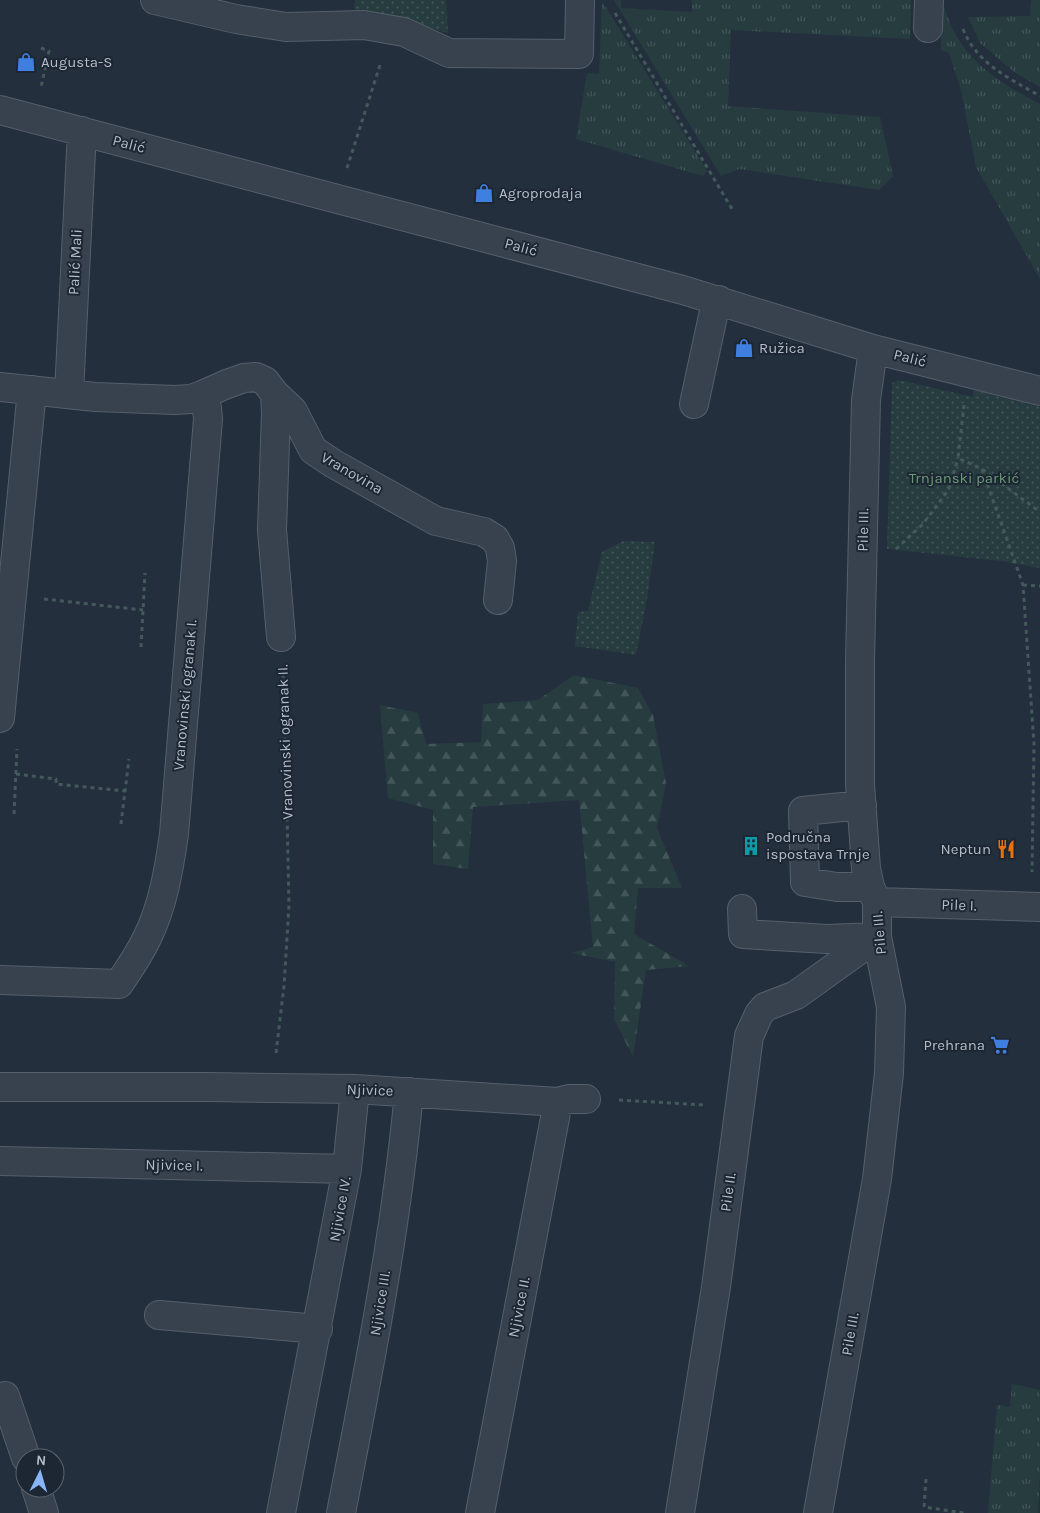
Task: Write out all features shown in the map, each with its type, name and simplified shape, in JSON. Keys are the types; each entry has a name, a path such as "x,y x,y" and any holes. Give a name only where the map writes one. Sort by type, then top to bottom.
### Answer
{"street":[{"path":"156,0 237,9 286,27 364,25 404,32 449,53 579,54 580,0"},
{"path":"928,0 928,28"},
{"name":"Palić","path":"0,110 719,300 873,349 1040,391"},
{"name":"Palić Mali","path":"69,393 82,131"},
{"path":"694,404 713,316 719,300"},
{"name":"Pile III.","path":"818,1513 877,1180 889,1073 890,1007 877,937 874,894 866,868 860,784 860,660 866,400 873,349"},
{"name":"Vranovina","path":"0,387 95,397 174,400 191,399 244,378 256,377 265,381 274,394 294,411 313,450 334,464 436,521 484,532 494,539 500,548 502,561 498,600"},
{"path":"0,718 8,558 32,390"},
{"path":"274,394 276,413 272,530 281,637"},
{"name":"Vranovinski ogranak I.","path":"0,980 119,984 135,962 148,937 164,889 174,834 208,420 207,408 202,395"},
{"name":"Pile I.","path":"862,806 803,811 805,882 874,894 1040,907"},
{"path":"742,909 743,934 827,939 877,937"},
{"name":"Pile II.","path":"680,1513 716,1287 739,1106 750,1036 758,1014 765,1007 796,995 877,937"},
{"name":"Njivice","path":"0,1088 208,1087 355,1089 558,1102 569,1098 586,1099"},
{"name":"Njivice IV.","path":"281,1513 318,1329 347,1169 355,1089"},
{"name":"Njivice III.","path":"341,1513 368,1376 404,1150 409,1092"},
{"name":"Njivice II.","path":"480,1513 558,1102"},
{"name":"Njivice I.","path":"0,1161 347,1169"},
{"path":"159,1315 318,1329"},
{"path":"5,1396 23,1448"},
{"path":"39,1498 44,1513"}],"path":[{"path":"612,8 732,209"},
{"path":"962,25 969,43 993,68 1040,96"},
{"path":"346,170 376,82 391,30"},
{"path":"41,48 49,51 41,88"},
{"path":"890,555 923,524 949,489 958,458 965,402"},
{"path":"958,458 982,469 1040,512"},
{"path":"982,469 1023,585 1034,744 1032,872"},
{"path":"141,646 145,573"},
{"path":"1023,585 1040,586"},
{"path":"42,599 143,610"},
{"name":"Vranovinski ogranak II.","path":"271,1089 284,986 289,905 281,637"},
{"path":"14,814 17,749"},
{"path":"121,824 129,759"},
{"path":"16,774 56,779 56,784 125,790"},
{"path":"586,1099 739,1106"},
{"path":"926,1479 924,1507 964,1513"}],"green space":[{"path":"355,0 446,0 448,33 354,9"},
{"path":"614,0 621,0 621,8 692,12 692,0 911,0 910,39 731,30 728,106 880,117 893,176 879,190 739,169 721,176"},
{"path":"1031,0 1040,0 1040,87 1014,72 980,43 968,17 1030,16"},
{"path":"602,1 707,171 703,176 576,139 587,73 599,74"},
{"path":"942,1 958,38 977,62 1007,85 1040,104 1040,279 976,167 961,90 949,53 941,50"},
{"name":"Trnjanski parkić","path":"899,380 973,397 974,390 1040,407 1040,568 1001,561 887,549 892,383"},
{"path":"623,541 655,542 647,599 636,655 575,646 578,612 588,611 602,552"},
{"path":"574,675 638,688 653,715 666,783 657,828 682,888 638,888 634,934 689,966 646,970 633,1057 614,1019 615,962 571,953 593,947 579,800 473,807 468,869 433,864 433,810 388,798 380,705 418,713 426,744 481,742 483,704 538,700"},
{"path":"1012,1384 1040,1390 1038,1513 988,1513 997,1405 1010,1407"}],"place":[{"name":"Augusta-S","path":"26,62"},
{"name":"Agroprodaja","path":"484,193"},
{"name":"Ružica","path":"744,348"},
{"name":"Područna ispostava Trnje","path":"751,846"},
{"name":"Neptun","path":"1006,849"},
{"name":"Prehrana","path":"1000,1045"}]}
